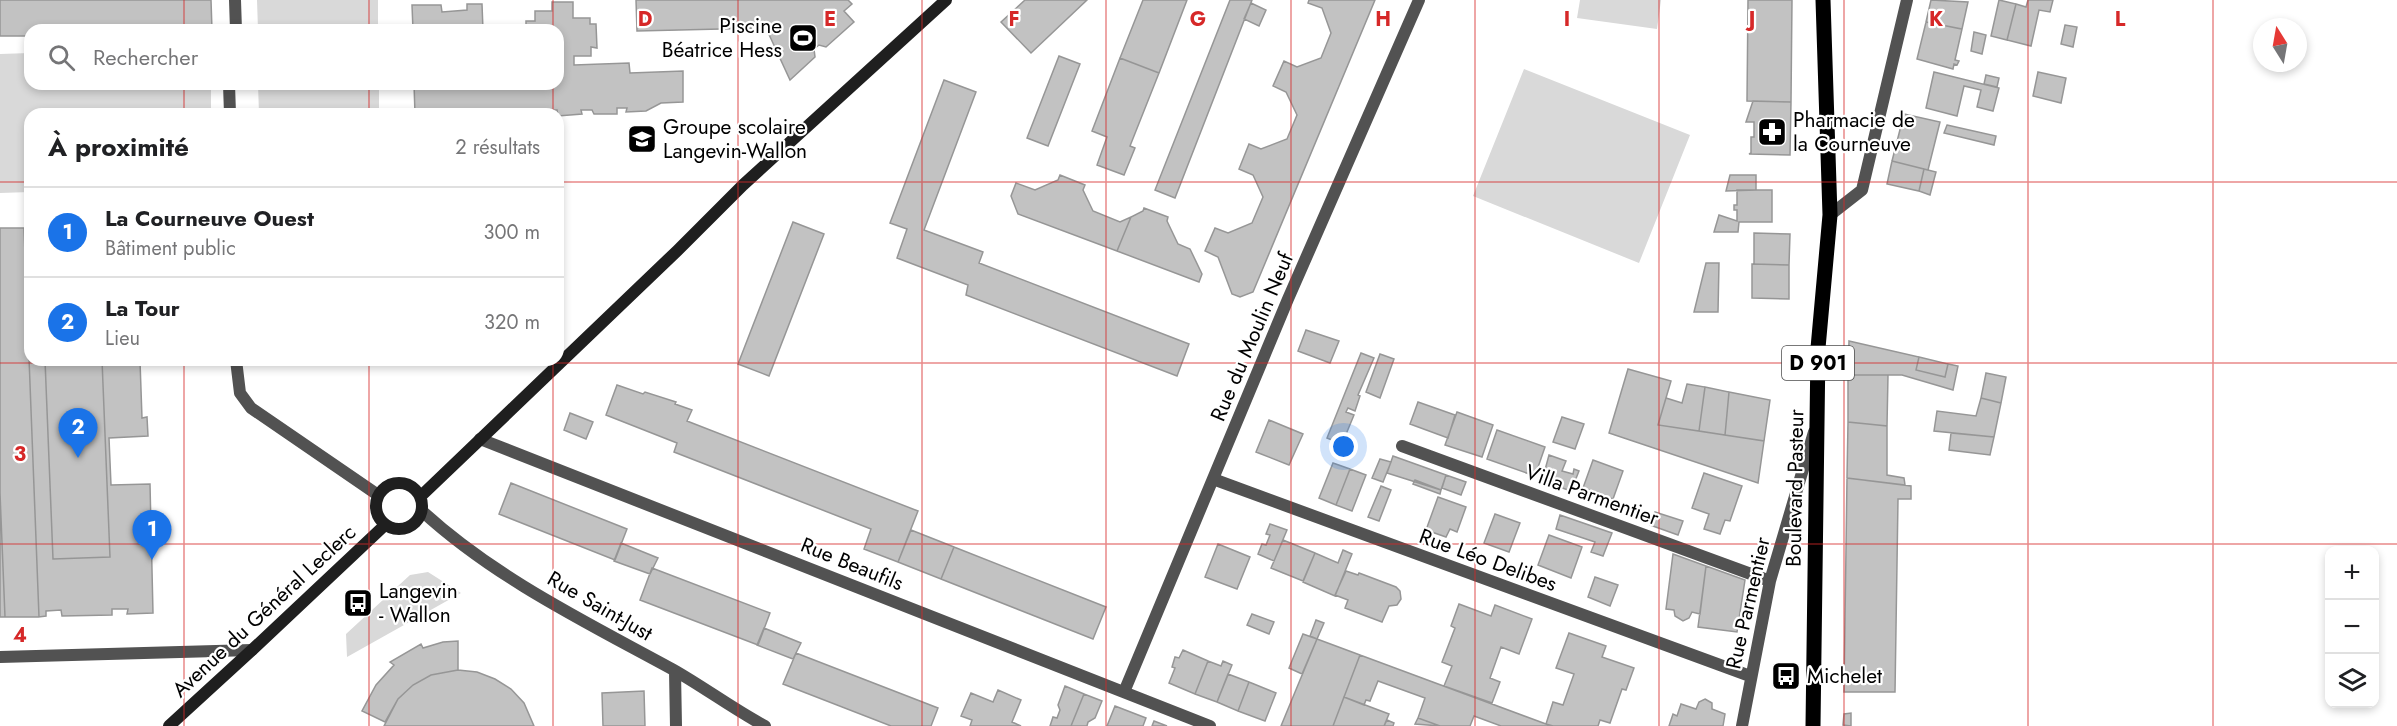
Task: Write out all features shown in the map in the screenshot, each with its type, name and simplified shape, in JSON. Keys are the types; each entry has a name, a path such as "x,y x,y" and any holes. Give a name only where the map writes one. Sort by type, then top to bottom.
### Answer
{"main road":[{"path":"564,359 685,244 743,185 945,0"},
{"name":"Boulevard Pasteur","path":"1813,726 1818,348 1830,215 1823,0"},
{"path":"421,496 557,366"},
{"path":"396,483 410,486 421,496 420,518 408,528 396,530 380,520 376,508 378,495 382,490 396,483"},
{"name":"Avenue du Général Leclerc","path":"169,726 385,525"}],"street":[{"path":"235,0 236,24"},
{"name":"Rue du Moulin Neuf","path":"1124,692 1293,288 1419,0"},
{"path":"1830,215 1862,190 1906,0"},
{"path":"229,90 230,108"},
{"path":"237,366 240,393 252,408 378,495"},
{"name":"Rue Parmentier","path":"1742,726 1770,581 1817,422"},
{"name":"Rue Beaufils","path":"480,439 1210,726"},
{"name":"Villa Parmentier","path":"1402,446 1770,581"},
{"name":"Rue Léo Delibes","path":"1213,479 1750,676"},
{"name":"Rue Saint-Just","path":"422,512 449,536 481,559 765,726"},
{"path":"0,657 252,651"},
{"path":"675,671 676,726"}],"shaded area":[{"path":"257,0 378,0 378,24 258,24"},
{"path":"1580,0 1661,0 1657,29 1577,18"},
{"path":"24,53 24,90 211,90 211,108 24,108 24,192 0,193 0,54"},
{"path":"1524,69 1690,135 1639,263 1473,196"},
{"path":"258,90 379,90 379,108 259,108"},
{"path":"428,572 461,593 347,657 346,634 410,575"}],"building":[{"path":"0,0 211,0 212,24 24,24 24,36 0,36"},
{"name":"Piscine Béatrice Hess","path":"636,0 848,0 852,4 844,11 854,22 826,47 819,45 814,49 815,57 790,80 766,28 637,31"},
{"path":"1025,0 1087,0 1031,53 1001,22"},
{"path":"1143,0 1187,0 1159,73 1120,58"},
{"path":"1230,0 1252,0 1175,198 1155,190"},
{"path":"1309,0 1375,0 1253,292 1240,297 1232,294 1218,257 1205,251 1215,228 1228,233 1252,223 1263,197 1253,175 1239,169 1249,144 1261,149 1287,139 1297,115 1286,92 1273,86 1284,61 1297,67 1321,58 1331,33 1322,8 1308,3"},
{"path":"1748,0 1792,0 1791,102 1747,101"},
{"path":"1931,0 1968,2 1962,29 1926,22"},
{"path":"1999,0 2016,4 2007,40 1991,36"},
{"path":"2028,0 2053,0 2050,12 2039,10 2031,46 2007,40 2016,4 2026,7"},
{"path":"552,2 573,2 573,18 590,18 590,24 596,24 597,48 591,47 591,56 574,56 574,65 629,63 630,73 683,71 683,102 661,103 646,111 626,112 627,108 617,108 617,114 594,114 592,110 581,110 582,114 564,116 564,108 415,108 414,90 564,90 564,24 526,24 526,21 535,21 535,11 552,11"},
{"path":"1251,3 1266,10 1259,26 1244,19"},
{"path":"467,4 482,4 483,24 413,24 412,5 441,5 442,12 467,10"},
{"path":"1926,22 1962,29 1955,60 1959,61 1957,65 1954,64 1953,69 1917,59"},
{"path":"2065,25 2077,27 2073,47 2061,44"},
{"path":"1974,32 1986,35 1982,54 1971,51"},
{"path":"1059,56 1080,64 1048,146 1027,138"},
{"path":"1120,58 1159,73 1130,146 1135,148 1124,175 1097,165 1107,137 1092,131"},
{"path":"1934,72 1999,88 1993,111 1977,107 1981,90 1964,86 1957,116 1926,108"},
{"path":"2038,72 2066,78 2061,103 2033,96"},
{"path":"1986,75 1999,78 1997,87 1984,84"},
{"path":"944,80 976,92 924,230 983,252 979,263 1189,344 1177,376 966,295 968,285 897,258 907,229 890,223"},
{"path":"1753,101 1791,102 1790,155 1749,154 1751,153 1751,137 1754,137 1754,122 1746,122"},
{"path":"1904,114 1940,122 1928,170 1892,161"},
{"path":"1947,125 1996,136 1994,145 1944,133"},
{"path":"1892,161 1924,169 1919,191 1887,184"},
{"path":"1924,169 1936,172 1930,195 1919,191"},
{"path":"1060,175 1085,185 1083,190 1093,211 1120,222 1131,217 1117,251 1018,214 1011,196 1016,183 1035,190 1058,180"},
{"path":"1730,175 1756,175 1756,190 1726,191"},
{"path":"1737,190 1772,190 1772,222 1739,222 1738,232 1714,232 1719,215 1737,221 1737,210 1734,210 1734,205 1737,205"},
{"path":"1144,208 1168,217 1167,221 1178,244 1190,249 1202,274 1199,282 1117,251 1131,217 1143,211"},
{"path":"793,222 824,234 769,376 738,364"},
{"path":"0,228 24,228 24,366 29,366 39,617 5,617 0,493"},
{"path":"1754,233 1790,234 1789,265 1754,264"},
{"path":"1706,263 1719,263 1718,312 1694,312"},
{"path":"1752,264 1789,265 1789,299 1752,298"},
{"path":"1306,330 1339,341 1330,363 1298,351"},
{"path":"1849,341 1919,357 1916,370 1945,377 1948,364 1958,366 1953,390 1902,375 1848,375"},
{"path":"1361,353 1374,358 1358,395 1360,396 1355,411 1348,408 1346,412 1354,415 1342,444 1327,438"},
{"path":"1380,354 1394,359 1380,398 1366,392"},
{"path":"1919,357 1948,364 1945,377 1916,370"},
{"path":"29,366 45,366 53,559 110,557 102,366 140,366 142,418 147,417 148,436 109,438 111,485 150,484 153,613 127,614 128,609 112,609 112,615 62,616 61,610 46,611 46,616 39,617"},
{"path":"45,366 102,366 110,557 53,559"},
{"path":"1628,369 1671,381 1658,425 1764,441 1758,483 1609,433"},
{"path":"1986,373 2006,377 2001,403 1981,398"},
{"path":"1848,375 1888,375 1887,426 1848,422"},
{"path":"1687,384 1705,387 1699,431 1658,425 1666,398 1682,403"},
{"path":"617,385 676,402 675,404 692,410 687,421 918,511 898,562 864,549 871,529 674,452 677,443 606,415"},
{"path":"1705,387 1729,392 1725,435 1699,431"},
{"path":"1729,392 1770,400 1764,441 1725,435"},
{"path":"1981,398 2001,403 1994,437 1934,431 1937,411 1976,416"},
{"path":"1418,402 1455,415 1448,438 1410,424"},
{"path":"1457,412 1493,425 1482,457 1445,445"},
{"path":"570,413 593,422 586,439 564,430"},
{"path":"1562,417 1584,424 1575,449 1553,442"},
{"path":"1269,420 1303,434 1289,465 1256,452"},
{"path":"1848,422 1887,426 1887,475 1904,478 1905,485 1847,478"},
{"path":"1497,430 1545,447 1535,476 1487,459"},
{"path":"1951,433 1994,437 1990,455 1949,450"},
{"path":"1549,455 1566,461 1562,471 1573,474 1574,469 1579,471 1571,491 1542,481"},
{"path":"1393,456 1446,475 1441,490 1387,473"},
{"path":"1380,459 1391,462 1383,482 1372,478"},
{"path":"1593,460 1623,471 1613,499 1583,488"},
{"path":"1333,463 1350,469 1336,505 1319,498"},
{"path":"1350,469 1366,475 1352,511 1336,505"},
{"path":"1704,473 1742,486 1730,521 1725,520 1720,534 1704,529 1709,514 1692,508"},
{"path":"1446,475 1466,482 1461,495 1442,488"},
{"path":"1847,478 1911,486 1911,499 1898,499 1895,692 1844,692"},
{"path":"1415,480 1441,490 1440,494 1413,484"},
{"path":"511,483 627,529 615,560 499,514"},
{"path":"1381,486 1391,490 1379,521 1368,517"},
{"path":"0,493 5,617 0,617"},
{"path":"1438,497 1466,507 1457,532 1450,529 1446,537 1426,530"},
{"path":"1655,512 1683,521 1678,535 1650,525"},
{"path":"1495,514 1520,523 1509,552 1484,543"},
{"path":"1560,515 1612,533 1603,556 1591,552 1595,542 1556,529"},
{"path":"1270,524 1287,530 1274,561 1258,554 1262,544 1266,545 1270,535 1266,534"},
{"path":"911,530 954,547 941,579 898,562"},
{"path":"1549,535 1582,547 1571,578 1538,565"},
{"path":"1283,540 1315,553 1303,581 1271,568"},
{"path":"621,543 658,558 650,574 614,561"},
{"path":"1218,544 1250,557 1237,589 1205,577"},
{"path":"954,547 1106,607 1093,639 941,579"},
{"path":"1343,550 1352,554 1335,596 1303,582 1315,553 1338,563"},
{"path":"1673,554 1706,566 1700,614 1692,612 1689,618 1683,621 1675,616 1674,610 1666,609"},
{"path":"1706,566 1745,580 1737,632 1698,627"},
{"path":"652,568 770,613 758,645 640,600"},
{"path":"1346,571 1358,575 1359,573 1396,587 1400,591 1401,599 1397,605 1389,606 1382,622 1345,608 1348,600 1335,595"},
{"path":"1595,577 1618,585 1610,606 1588,597"},
{"path":"1459,604 1491,616 1495,605 1532,619 1519,654 1501,647 1490,678 1500,682 1492,703 1444,686 1452,666 1442,662 1455,628 1451,626"},
{"path":"1252,614 1274,622 1269,634 1247,625"},
{"path":"1316,620 1324,623 1317,639 1310,636"},
{"path":"764,628 801,643 793,659 757,645"},
{"path":"1569,633 1606,646 1602,657 1634,668 1626,690 1622,689 1610,723 1600,720 1598,726 1546,724 1553,702 1563,705 1574,674 1556,668"},
{"path":"1303,634 1317,639 1302,674 1289,668"},
{"path":"1317,639 1360,655 1333,726 1281,726"},
{"path":"458,641 458,670 431,675 413,685 398,699 385,722 362,711 376,685 394,665 390,662 421,644 423,648 443,642"},
{"path":"1183,650 1208,661 1195,694 1169,683 1175,668 1172,667 1175,657 1179,658"},
{"path":"796,653 938,708 931,726 891,726 783,684"},
{"path":"1360,655 1553,726 1501,726 1474,716 1470,726 1440,726 1418,718 1425,698 1378,681 1370,701 1366,700 1364,705 1344,697"},
{"path":"1208,661 1221,666 1223,661 1232,665 1217,702 1195,694"},
{"path":"458,670 477,672 511,689 524,703 534,726 384,726 398,699 413,685 431,675"},
{"path":"1228,674 1249,682 1238,711 1217,702"},
{"path":"1249,682 1276,693 1265,721 1238,711"},
{"path":"1065,686 1084,694 1071,726 1050,726 1053,717 1057,718 1060,710 1058,705"},
{"path":"998,690 1021,700 1012,722 1021,726 970,726 972,720 961,716 971,693 993,702"},
{"path":"644,691 645,726 603,726 602,693"},
{"path":"1084,694 1102,701 1095,718 1088,722 1087,726 1071,726"},
{"path":"1344,697 1389,714 1384,726 1333,726"},
{"path":"1705,699 1712,703 1712,709 1725,714 1723,726 1669,726 1673,714 1677,716 1681,704 1696,709 1699,702"},
{"path":"1115,706 1146,718 1143,726 1107,726"},
{"path":"1851,713 1851,726 1843,725 1844,714"},
{"path":"1418,718 1440,726 1415,724"},
{"path":"1387,720 1394,723 1393,726 1384,726"},
{"path":"1154,721 1167,726 1152,726"}],"place":[{"name":"Piscine Béatrice Hess","path":"803,38"},
{"name":"Pharmacie de la Courneuve","path":"1772,132"},
{"name":"Groupe scolaire Langevin-Wallon","path":"642,139"},
{"name":"La Tour","path":"78,458"},
{"name":"La Courneuve Ouest","path":"152,560"},
{"name":"Langevin - Wallon","path":"358,603"},
{"name":"Michelet","path":"1786,676"}]}
